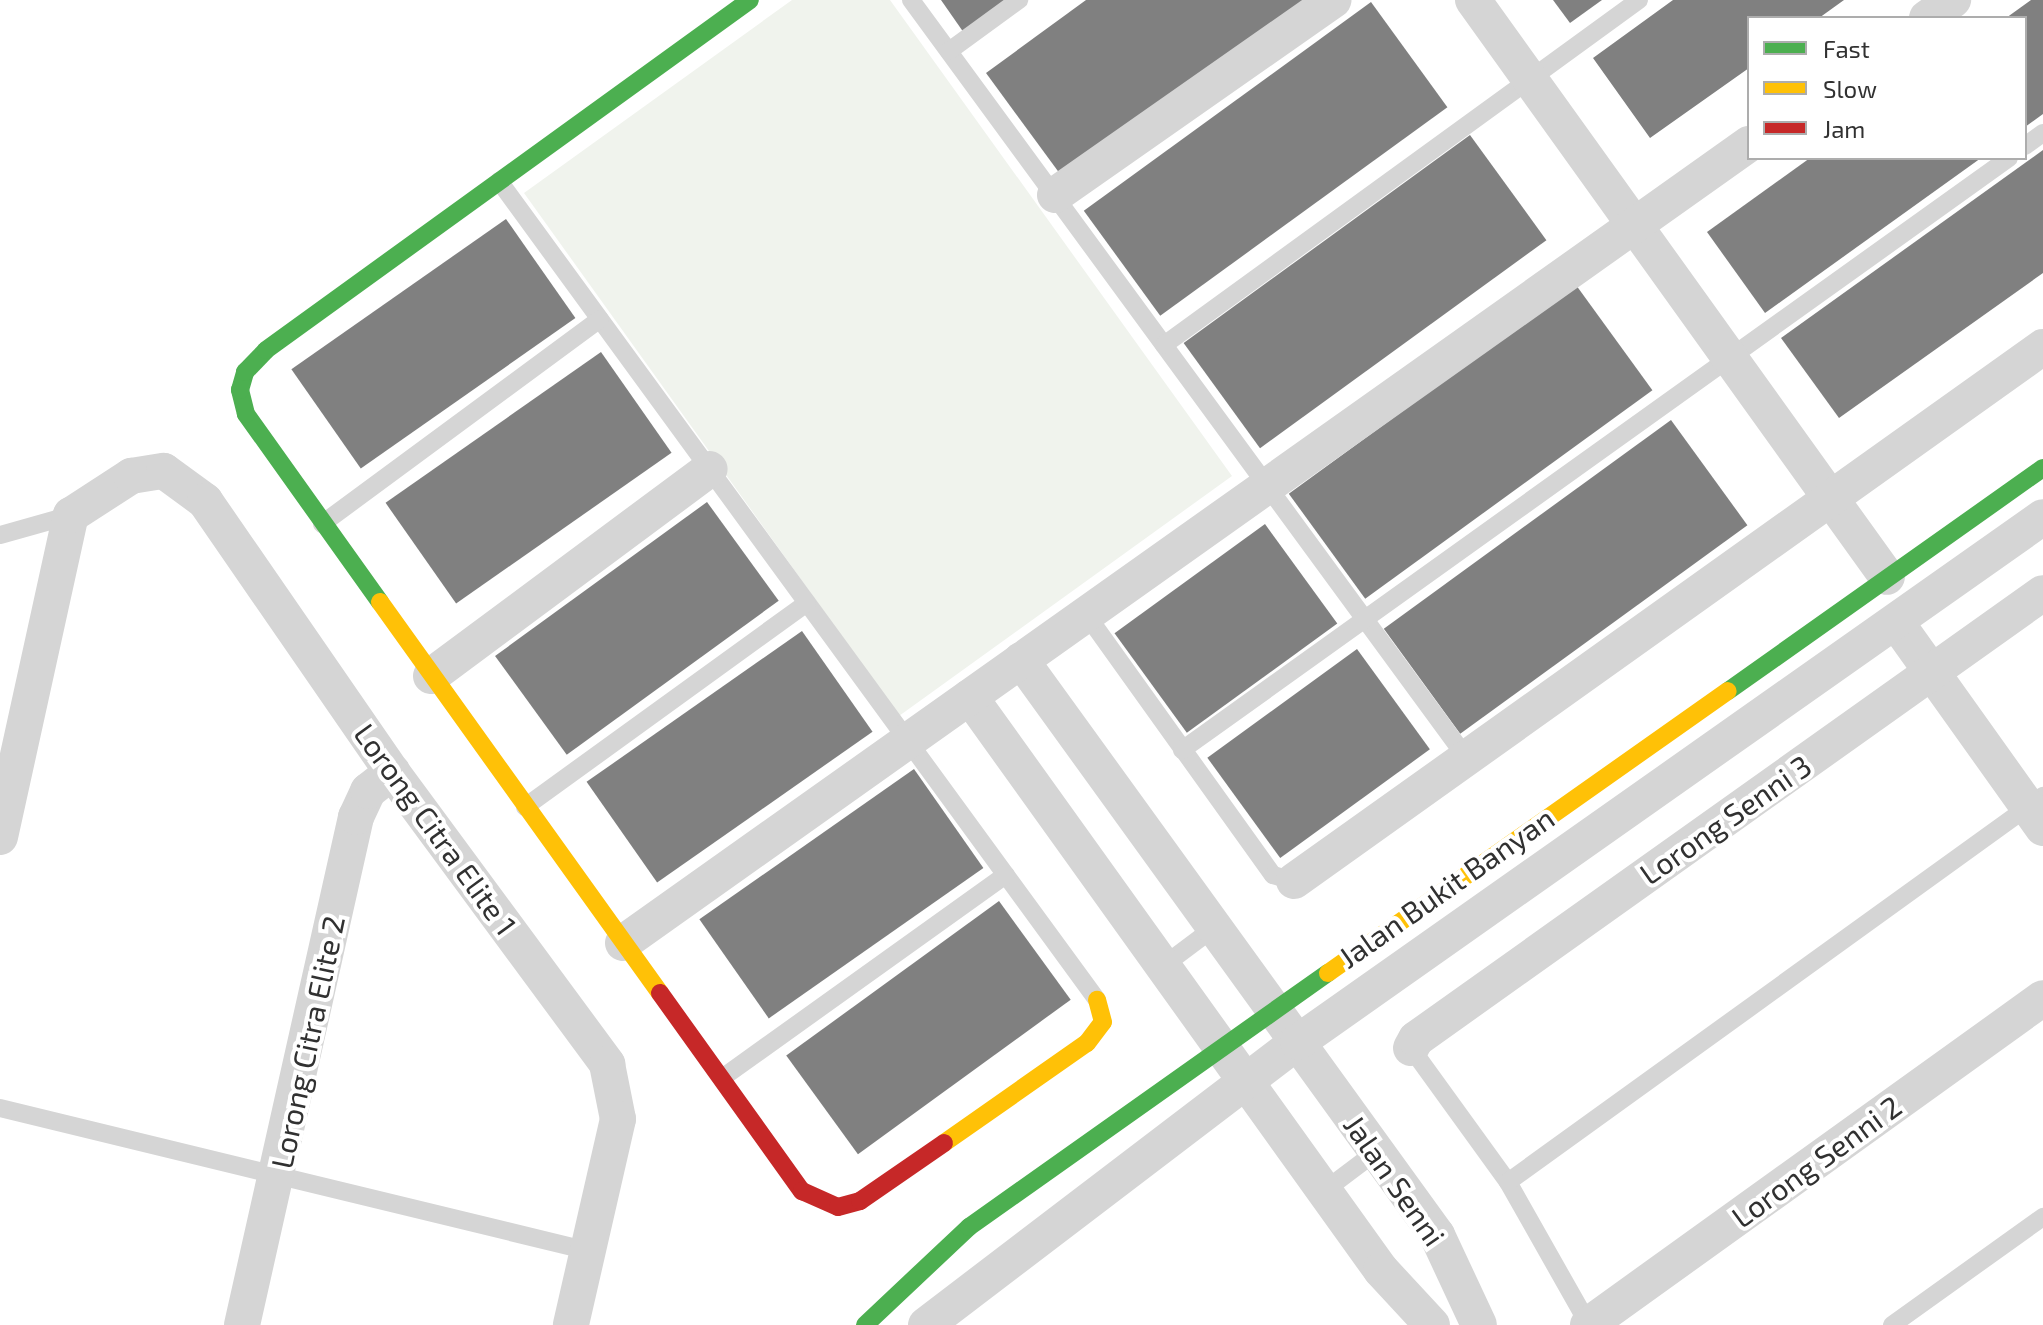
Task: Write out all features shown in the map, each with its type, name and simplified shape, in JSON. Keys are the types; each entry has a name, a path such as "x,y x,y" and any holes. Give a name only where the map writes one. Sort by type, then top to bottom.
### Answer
{"street":[{"path":"750,0 266,350 245,372 240,390 246,414 321,524 802,1191 838,1207 860,1201 1087,1043 1103,1022 1097,1000"},
{"path":"1055,195 1333,0"},
{"path":"1473,0 1887,577"},
{"path":"1930,16 1953,0"},
{"path":"623,943 1747,145"},
{"path":"1294,881 1468,760 2043,347"},
{"name":"Jalan Bukit Banyan","path":"865,1325 969,1227 1274,1008 2043,468"},
{"path":"431,676 710,469"},
{"name":"Lorong Citra Elite 1","path":"71,515 131,476 164,471 205,501 392,772 607,1064 618,1119 571,1325"},
{"path":"0,837 71,515"},
{"name":"Jalan Bukit Banyan","path":"926,1325 1298,1042 2043,517"},
{"name":"Lorong Senni 3","path":"1411,1048 2043,593"},
{"path":"1896,622 2038,810"},
{"name":"Jalan Senni","path":"1021,660 1437,1235 1479,1325"},
{"name":"Jalan Senni","path":"970,697 1381,1270 1432,1325"},
{"name":"Lorong Citra Elite 2","path":"242,1325 356,817 368,791 392,772"},
{"name":"Lorong Senni 2","path":"1589,1325 2043,998"}],"lane":[{"path":"911,0 1468,760"},
{"path":"949,51 1019,0"},
{"path":"1164,345 1639,0"},
{"path":"1182,750 1731,360 2006,160"},
{"path":"499,181 1097,1000"},
{"path":"321,524 600,319"},
{"path":"0,535 71,515"},
{"path":"525,807 807,603"},
{"path":"1086,614 1273,875 1294,881"},
{"path":"1508,1182 2038,810"},
{"path":"721,1078 1006,875"},
{"path":"1163,966 1215,927"},
{"path":"1411,1048 1508,1182 1589,1325"},
{"path":"0,1108 277,1179 589,1251"},
{"path":"1324,1191 1377,1151"},
{"path":"1892,1325 2043,1217"}],"shaded area":[{"path":"792,0 890,0 1232,476 899,716 524,193"}],"building":[{"path":"941,0 1009,0 964,33"},
{"path":"1086,0 1305,0 1063,178 986,73"},
{"path":"1553,0 1602,0 1570,23"},
{"path":"1673,0 1844,0 1822,16 1747,16 1747,69 1650,138 1593,58"},
{"path":"2031,0 2043,0 2043,114 2027,126 2027,16 2009,16"},
{"path":"1371,2 1447,107 1160,316 1084,211"},
{"path":"1470,135 1546,240 1260,448 1184,343"},
{"path":"2043,150 2043,273 1839,418 1781,338"},
{"path":"1807,160 1978,160 1765,313 1707,232"},
{"path":"506,219 575,318 361,468 291,369"},
{"path":"1576,285 1652,390 1365,599 1289,494"},
{"path":"601,352 672,453 456,604 386,503"},
{"path":"1671,420 1747,525 1460,734 1384,629"},
{"path":"707,502 779,601 567,755 495,656"},
{"path":"1265,524 1337,624 1187,733 1115,633"},
{"path":"802,631 873,732 657,883 587,782"},
{"path":"1357,649 1430,749 1280,858 1207,758"},
{"path":"914,769 983,868 769,1018 699,919"},
{"path":"999,901 1071,1000 858,1154 786,1056"}],"traffic: fast":[{"path":"380,602 246,414 240,390 245,372 266,350 750,0"},
{"path":"1728,691 2043,468"},
{"path":"865,1325 969,1227 1328,973"}],"traffic: slow":[{"path":"380,602 660,993"},
{"path":"1328,973 1728,691"},
{"path":"944,1143 1087,1043 1103,1022 1097,1000"}],"traffic: jam":[{"path":"660,993 802,1191 838,1207 860,1201 944,1143"}]}
